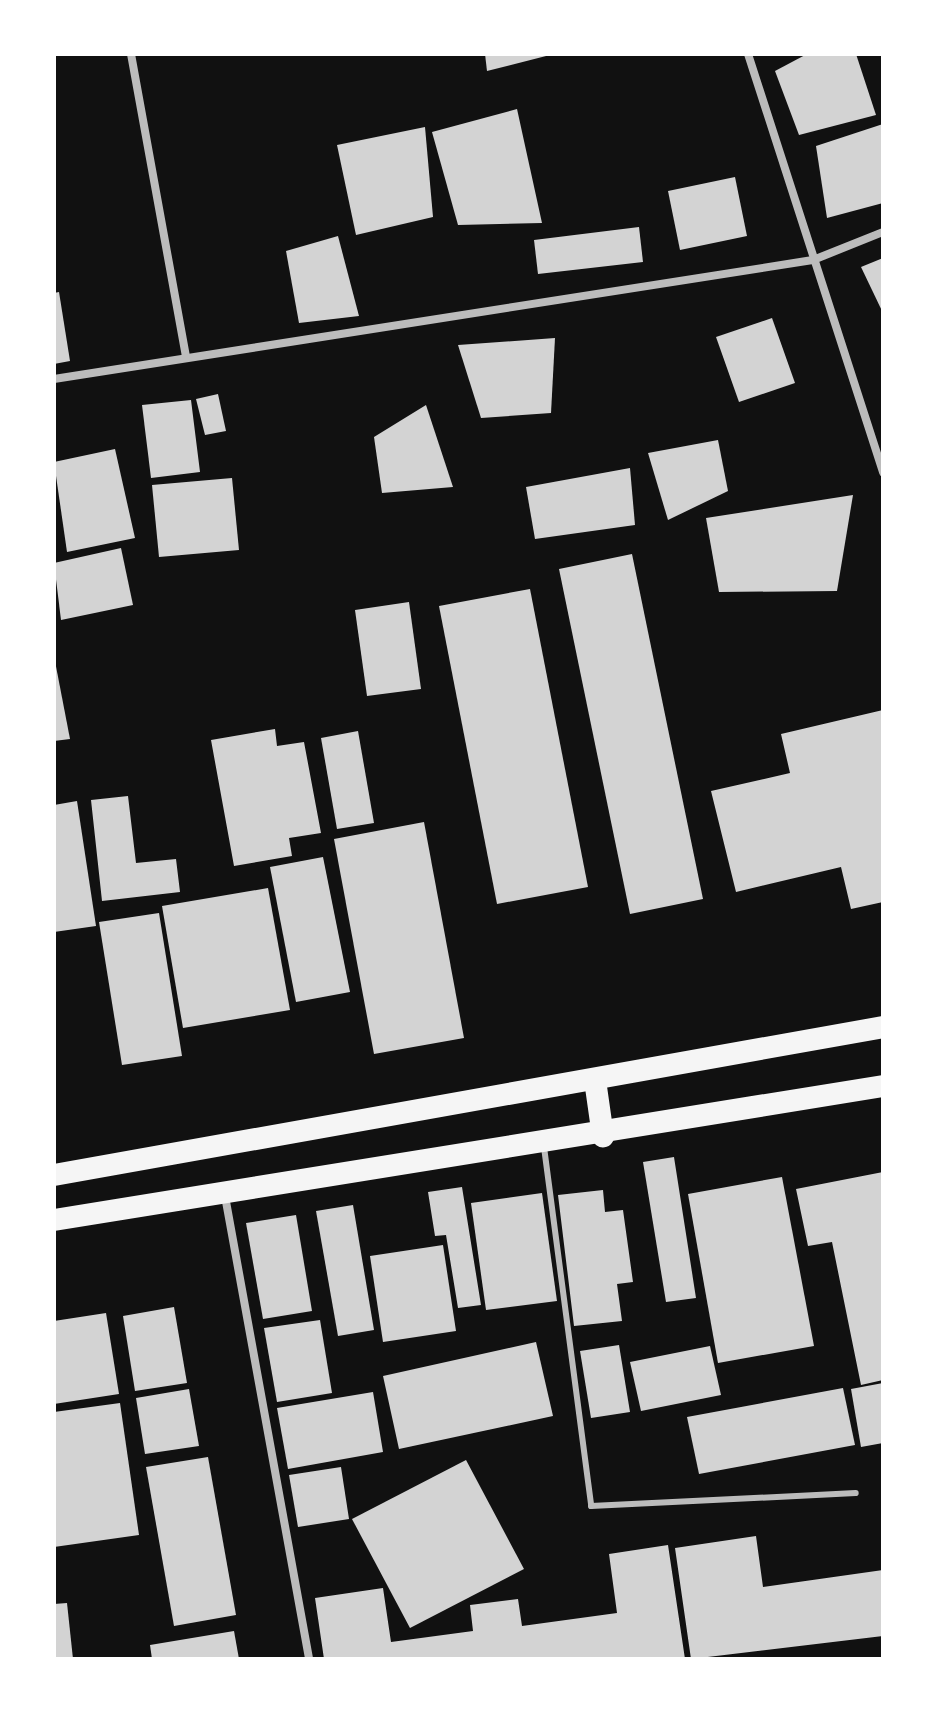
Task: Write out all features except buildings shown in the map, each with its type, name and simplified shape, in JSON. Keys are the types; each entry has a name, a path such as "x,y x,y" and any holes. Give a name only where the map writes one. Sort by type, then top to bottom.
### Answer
{"highway":[{"path":"54,1175 883,1027"},
{"path":"595,1080 603,1136"},
{"path":"54,1220 603,1136 883,1086"}],"street":[{"path":"131,54 186,357"},
{"path":"748,54 883,473"},
{"path":"54,379 813,260 883,232"},
{"path":"225,1196 309,1659"}],"lane":[{"path":"544,1145 591,1506 856,1493"}]}
